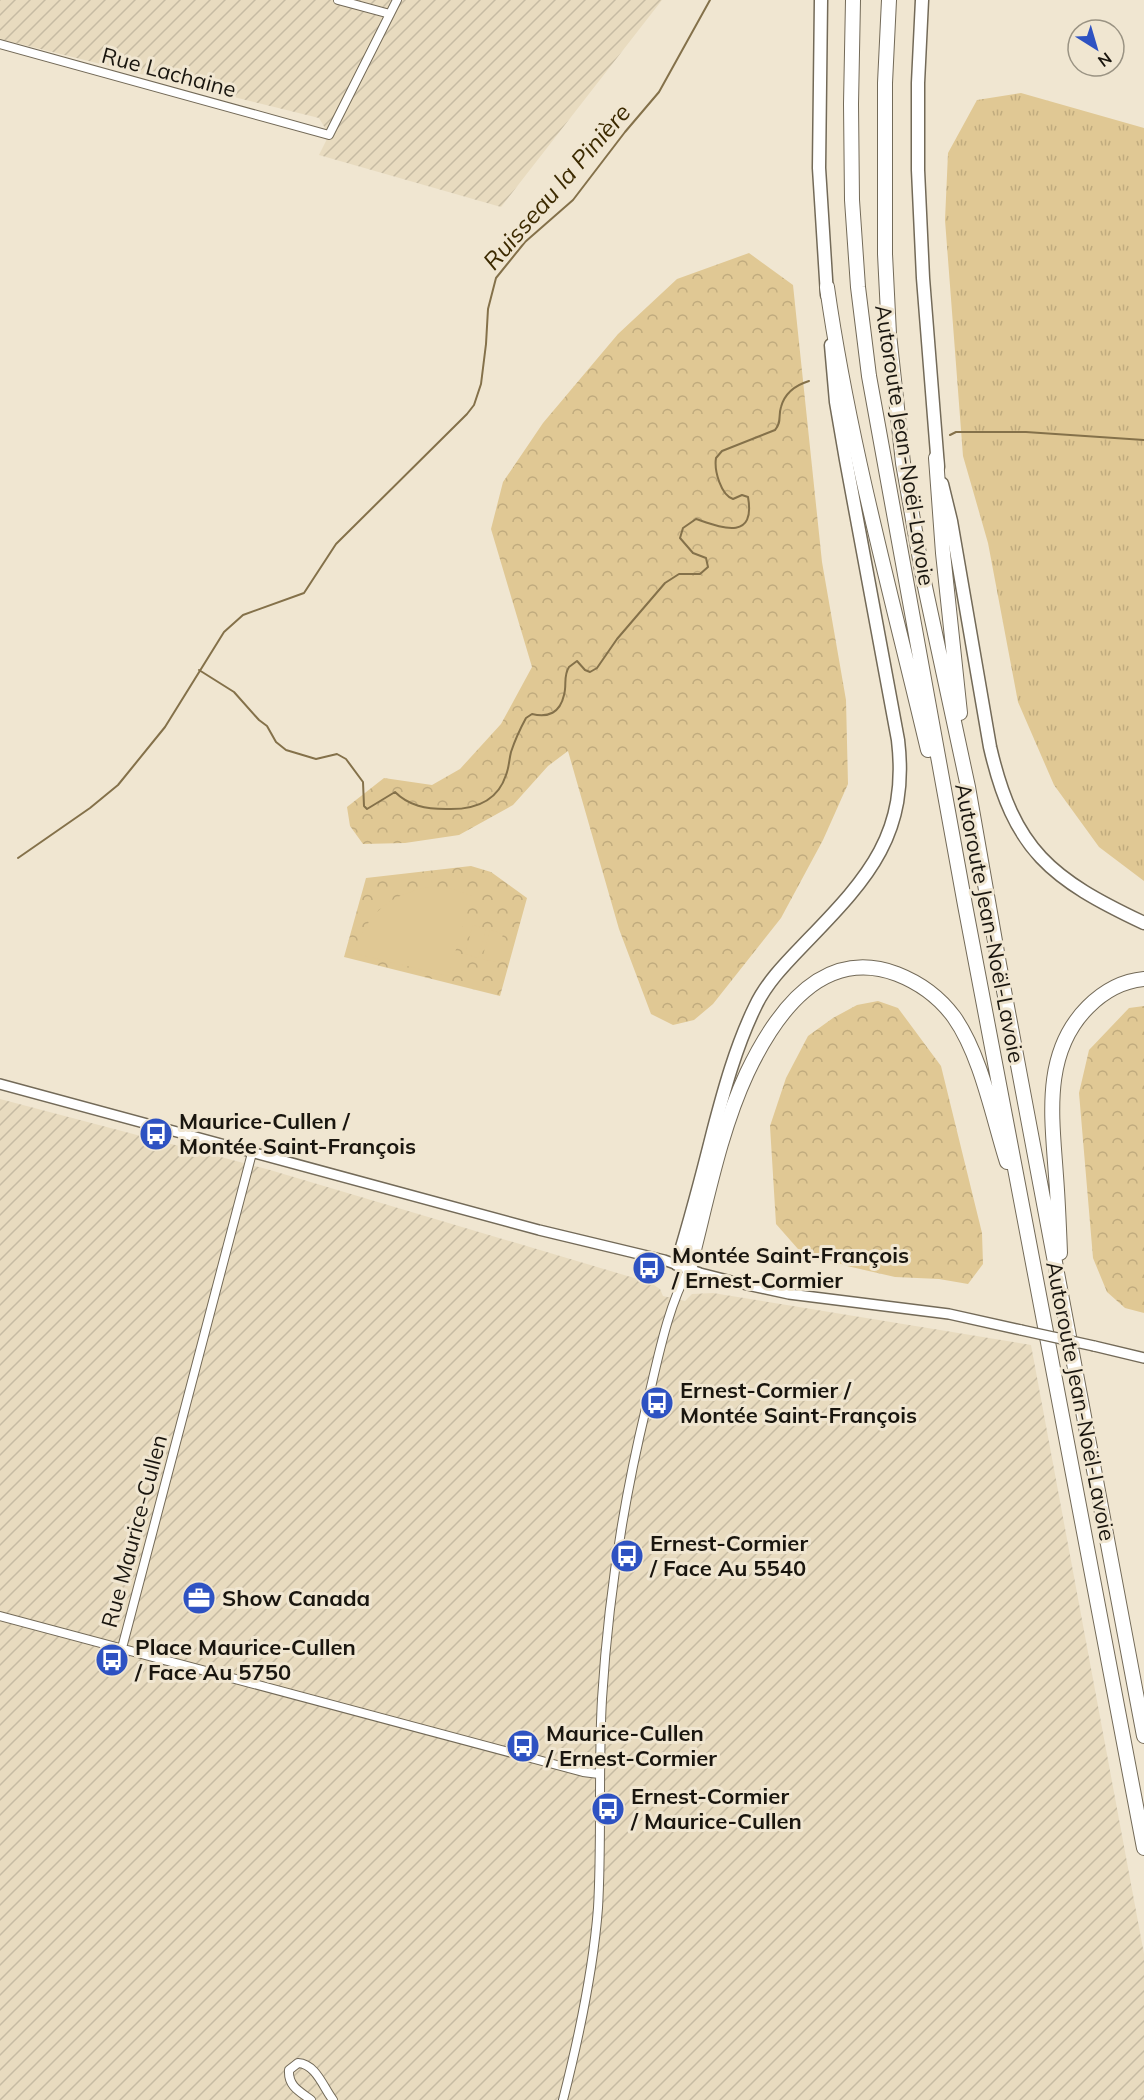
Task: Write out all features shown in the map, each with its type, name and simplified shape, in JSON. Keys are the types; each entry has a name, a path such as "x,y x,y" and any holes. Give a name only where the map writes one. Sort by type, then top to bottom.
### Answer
{"highway":[{"name":"Autoroute Jean-Noël-Lavoie","path":"853,0 850,104 856,267 880,444 1144,1848"},
{"name":"Autoroute Jean-Noël-Lavoie","path":"889,0 885,91 885,235 894,387 904,471 924,582 968,787 1144,1736"},
{"path":"922,0 918,82 918,170 923,278 944,562 968,787"},
{"path":"683,1267 725,1090 753,1010 780,969 864,878 884,845 897,804 900,773 898,740 840,430 829,328 819,168 822,4"},
{"path":"827,286 838,356 877,536 965,905"},
{"path":"936,458 951,521 990,747 1008,809 1026,839 1055,873 1092,898 1144,923"},
{"path":"683,1267 738,1094 753,1062 778,1021 798,996 824,977 849,968 877,969 909,979 931,993 954,1017 977,1064 1029,1236"},
{"path":"1062,1303 1052,1116 1056,1065 1070,1030 1090,1005 1102,994 1116,986 1144,979"}],"street":[{"path":"338,0 390,14 397,0"},
{"name":"Rue Lachaine","path":"0,44 329,135 390,14"},
{"path":"0,1084 252,1154 780,1292 932,1312 1144,1358"},
{"name":"Rue Maurice-Cullen","path":"252,1154 122,1648 583,1772 599,1774"},
{"path":"563,2100 587,1994 596,1934 599,1880 599,1774 608,1633 624,1513 641,1429 683,1267"},
{"path":"679,1287 683,1267"},
{"path":"0,1616 122,1648"},
{"path":"311,2100 292,2086 288,2078 289,2070 298,2063 306,2063 313,2069 333,2100"}],"shaded area":[{"path":"0,0 662,0 501,207 319,155 329,135 319,118 0,39"},
{"path":"0,1099 270,1170 651,1283 660,1289 663,1296 685,1301 692,1294 713,1293 1031,1345 1144,1954 1144,2100 0,2100"}],"green space":[{"path":"1021,93 1144,128 1144,881 1099,847 1054,785 1018,702 988,543 963,456 945,220 948,153 977,100"},
{"path":"749,253 793,285 822,562 846,700 848,784 823,840 781,918 713,1004 694,1020 673,1025 651,1014 619,929 568,751 548,766 513,805 459,835 405,843 363,844 350,826 347,807 384,778 432,785 460,769 501,724 532,667 491,529 503,482 543,423 618,334 677,279"},
{"path":"471,866 491,872 527,898 500,996 344,957 366,878"},
{"path":"429,887 446,887 472,896 448,976 353,953 366,927 381,908 401,895"},
{"path":"473,925 486,929 478,958 465,954"},
{"path":"490,930 503,934 496,962 482,959"},
{"path":"878,1001 898,1008 941,1066 982,1233 983,1264 968,1284 939,1279 895,1277 847,1266 798,1249 776,1224 770,1126 786,1078 808,1036 833,1018 857,1005"},
{"path":"1144,1006 1144,1313 1125,1308 1107,1292 1093,1258 1079,1093 1089,1050 1129,1008"}],"waterway":[{"name":"Ruisseau la Pinière","path":"18,858 90,808 118,785 165,727 224,632 243,615 304,593 336,544 467,414 474,405 481,384 488,309 496,278 525,242 573,200 659,92 710,0"},
{"path":"199,670 234,692 267,726 276,742 286,750 316,759 337,754 346,759 363,782 364,806 367,809 395,792 412,804 432,808 456,809 482,803 502,785 511,752 526,718 532,714 552,713 560,706 569,667 577,661 590,672 597,668 617,639 665,583 679,574 700,574 708,567 706,558 693,553 680,538 683,528 696,519 734,528 747,521 748,497 742,495 733,499 725,493 717,476 716,458 722,451 775,430 785,397 795,387 809,381"},
{"path":"950,435 956,432 1026,432 1144,440"}],"place":[{"name":"Maurice-Cullen / Montée Saint-François","path":"156,1134"},
{"name":"Montée Saint-François / Ernest-Cormier","path":"649,1268"},
{"name":"Ernest-Cormier / Montée Saint-François","path":"657,1403"},
{"name":"Ernest-Cormier / Face Au 5540","path":"627,1556"},
{"name":"Show Canada","path":"199,1598"},
{"name":"Place Maurice-Cullen / Face Au 5750","path":"112,1660"},
{"name":"Maurice-Cullen / Ernest-Cormier","path":"523,1746"},
{"name":"Ernest-Cormier / Maurice-Cullen","path":"608,1809"}]}
